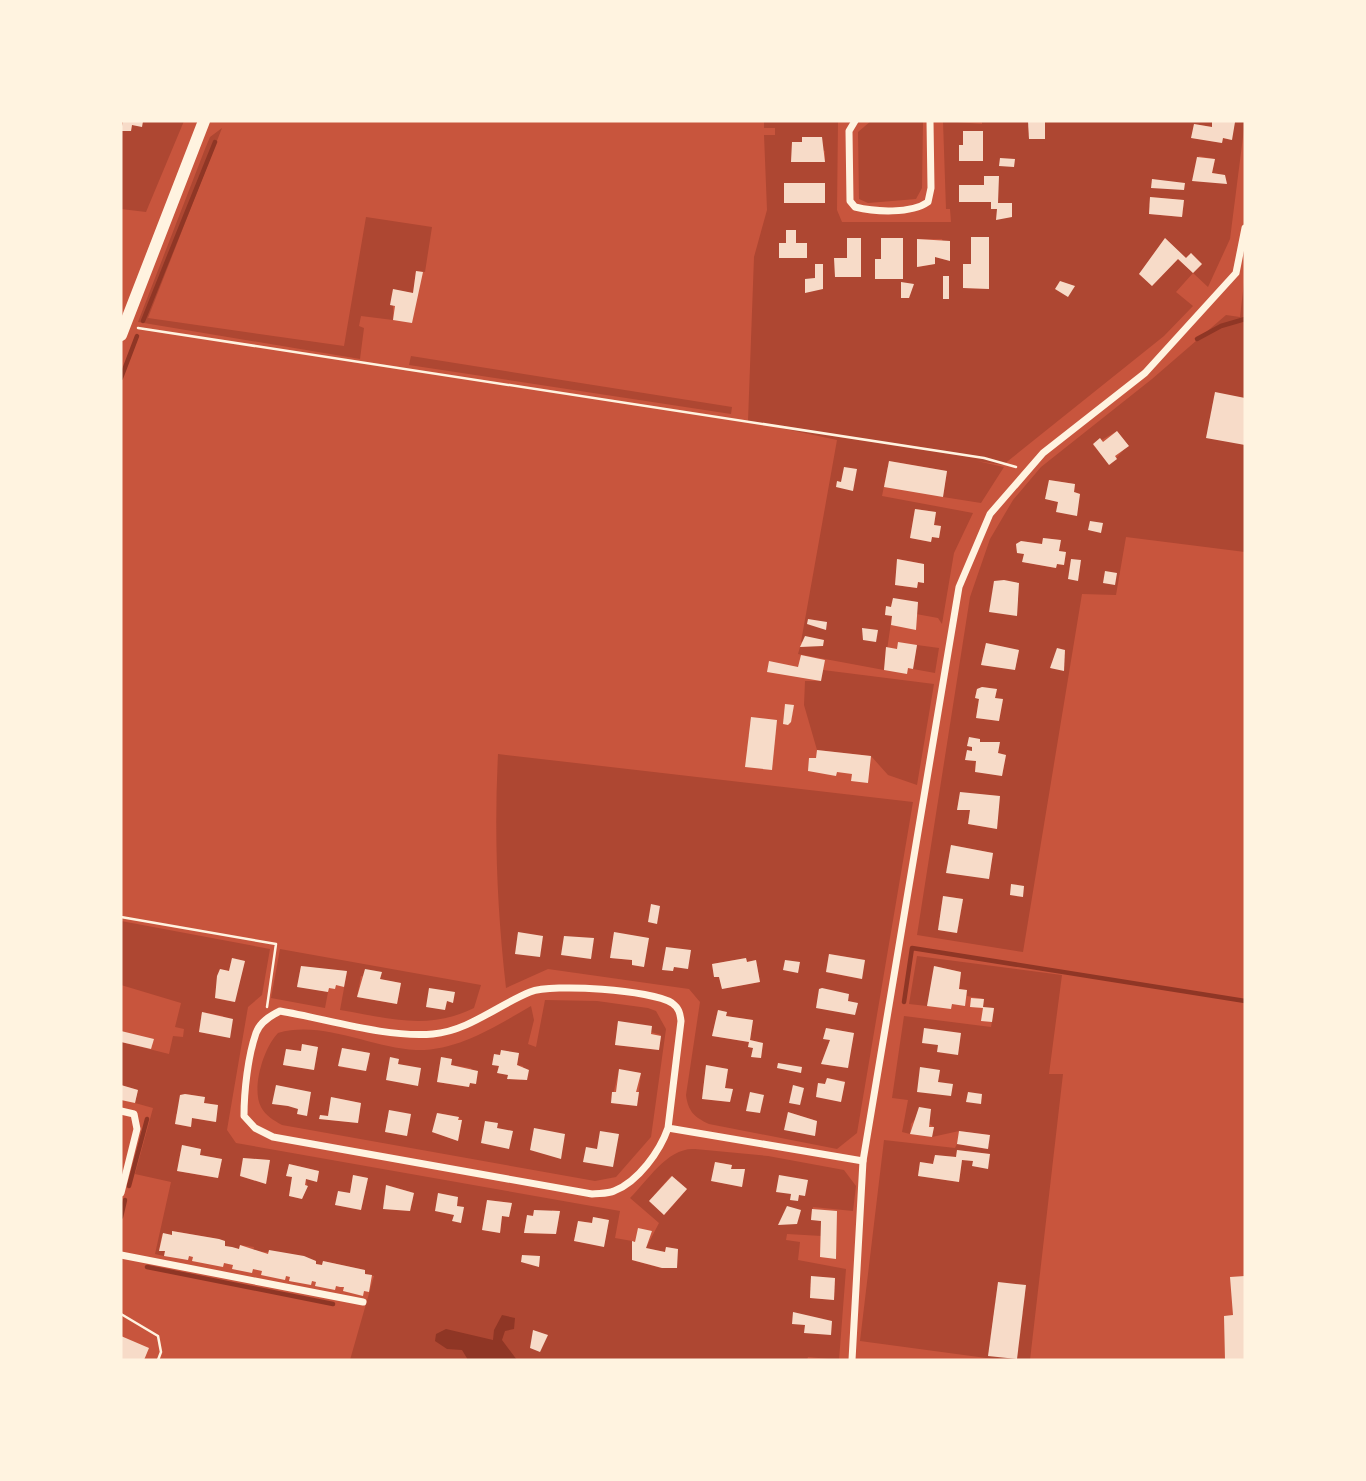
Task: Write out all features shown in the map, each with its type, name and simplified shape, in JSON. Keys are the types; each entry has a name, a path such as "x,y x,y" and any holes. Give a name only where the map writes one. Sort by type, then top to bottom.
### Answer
{"main road":[{"path":"123,330 204,121"}],"street":[{"path":"855,121 849,131 850,201 855,207 867,210 919,208 928,202 931,188 930,121"},
{"path":"852,1360 863,1161 959,587 990,514 1026,470 1145,373 1236,273 1245,228"},
{"path":"560,986 653,997 671,1002 679,1009 681,1021 668,1128 662,1144 629,1183 613,1192 592,1194 273,1138 255,1128 244,1115 257,1031 268,1017 280,1011 406,1034 435,1034 462,1027 532,991 560,986"},
{"path":"121,1111 134,1114 137,1129 121,1193"},
{"path":"668,1128 863,1161"},
{"path":"121,1255 363,1302"}],"path":[{"path":"123,330 984,458 1026,470"},
{"path":"121,917 276,944 266,998 268,1017"},
{"path":"121,1314 158,1336 161,1352 158,1360"}],"shaded area":[{"path":"143,121 184,121 146,212 121,209 121,131 131,131 132,125 142,126"},
{"path":"764,121 838,121 837,210 842,222 951,222 950,209 946,209 943,121 982,124 982,121 1028,121 1029,139 1045,139 1045,121 1212,121 1212,127 1194,124 1192,138 1222,143 1223,138 1231,140 1235,122 1229,121 1245,121 1230,239 1208,287 1193,273 1176,292 1193,306 1164,336 1003,465 977,461 1004,467 981,503 943,497 947,471 889,461 882,496 973,513 954,553 942,624 938,618 916,614 917,602 893,599 891,607 886,606 885,614 892,616 884,670 798,654 800,647 823,645 823,640 806,637 804,643 801,642 837,440 748,421 754,257 767,210 764,135 775,135 775,128 764,128","holes":["964,131 983,131 983,161 959,161 959,145 963,145","792,142 802,142 825,151 825,161 792,161","1199,156 1215,159 1212,173 1224,175 1227,183 1193,181","984,176 998,202 959,202 959,185 984,185","784,183 825,183 825,203 784,203","1150,197 1184,200 1182,217 1149,214","786,230 795,230 796,243 807,243 807,257 779,258 779,243 786,243","972,237 989,237 989,289 963,288 963,265 971,264","847,238 861,238 861,277 835,277 835,258 847,258","881,238 902,238 903,279 875,279 875,259 881,259","1165,238 1186,258 1191,253 1202,264 1193,273 1178,259 1152,286 1139,274","917,239 942,239 950,261 935,257 935,264 918,267","915,509 936,512 934,525 941,526 939,538 932,537 931,542 910,538","898,559 924,564 924,583 918,582 917,588 895,585"]},
{"path":"871,121 923,121 922,188 916,199 868,203 859,199 858,132"},
{"path":"222,128 148,318 344,346 366,217 432,227 425,272 416,271 413,293 393,290 393,320 361,316 359,326 364,328 360,359 138,322 210,137"},
{"path":"1245,274 1245,552 1126,537 1116,595 1082,594 1023,952 917,935 970,597 990,539 1013,500 1041,467 1152,379 1226,315 1240,317","holes":["1117,431 1128,445 1110,465 1093,445","1049,480 1075,484 1074,492 1080,494 1076,515 1058,502 1046,499","1043,538 1060,540 1059,551 1066,552 1064,565 1057,564 1056,568 1023,562 1024,554 1017,552 1016,544 1021,541 1042,544","986,643 1019,651 1015,669 981,665","977,689 997,689 995,698 1003,700 999,721 976,718 979,699 975,698","969,737 980,742 999,742 998,753 1006,755 1002,776 975,771 976,761 966,760 967,751 972,751 972,747 968,746","960,793 999,796 997,829 968,824 970,810 957,810","951,845 993,853 989,878 947,873","943,896 963,899 957,933 938,930"]},
{"path":"411,356 732,407 731,414 409,365"},
{"path":"917,645 939,648 935,673 913,669"},
{"path":"823,670 934,684 917,785 888,775 871,756 817,750 804,705 805,681 820,681"},
{"path":"498,754 913,802 857,1133 837,1149 709,1124 696,1116 688,1105 686,1095 700,1002 689,989 548,969 506,988 497,871","holes":["614,933 648,938 644,967 632,965 632,960 611,958","829,954 865,960 861,979 826,972","746,958 747,962 756,960 760,982 722,989 719,977 714,977 712,964","718,1010 726,1012 726,1016 753,1020 750,1040 763,1043 761,1058 752,1057 753,1048 748,1047 749,1042 712,1036","826,1028 854,1033 847,1068 821,1064 830,1040 824,1039","706,1065 728,1069 725,1088 732,1089 730,1102 702,1099","827,1078 845,1081 841,1102 816,1096 818,1083 825,1084","788,1112 817,1121 815,1135 785,1130"]},
{"path":"121,921 270,949 262,995 248,1007 227,1130 236,1143 620,1211 615,1238 632,1241 632,1260 661,1268 677,1267 677,1249 666,1247 665,1252 646,1248 659,1223 630,1198 659,1166 676,1153 695,1149 768,1156 844,1170 856,1186 853,1211 813,1207 811,1219 821,1221 822,1236 787,1234 786,1240 800,1242 798,1260 846,1269 839,1360 808,1357 807,1360 350,1360 374,1276 365,1274 365,1270 323,1261 322,1265 316,1264 316,1261 290,1254 253,1251 254,1247 240,1245 239,1249 225,1246 225,1242 218,1239 173,1231 172,1235 162,1234 159,1250 165,1251 164,1256 155,1254 171,1182 135,1174 153,1108 135,1103 138,1090 121,1085 121,1042 169,1054 173,1036 183,1037 184,1029 175,1027 181,1003 121,985","holes":["232,958 245,961 234,1002 215,998 220,969 229,971","202,1012 223,1016 229,1037 199,1032","186,1094 204,1097 204,1103 218,1105 215,1122 192,1118 191,1127 175,1124 176,1114 182,1115","182,1145 200,1149 200,1155 222,1159 218,1178 177,1171","243,1158 270,1160 266,1184 240,1176","715,1162 732,1165 731,1169 745,1169 742,1187 712,1181","289,1164 319,1171 317,1181 306,1179 307,1186 302,1199 289,1196 292,1177 287,1176","353,1175 368,1178 361,1210 335,1205 350,1193","671,1176 687,1189 664,1215 649,1201","387,1185 414,1193 410,1211 384,1209","487,1200 512,1203 509,1217 502,1216 500,1233 482,1230","552,1210 560,1211 556,1234 524,1233 527,1216 552,1213","593,1217 609,1220 604,1246 574,1241 578,1221 592,1223","811,1277 835,1278 834,1300 810,1298"]},
{"path":"280,949 481,985 474,1008 457,1015 424,1021 392,1019 340,1010 347,972 301,966 297,986 328,992 325,1008 271,998","holes":["361,976 401,983 397,1004 357,997"]},
{"path":"917,956 1062,975 1049,1074 1063,1074 1030,1360 1001,1360 860,1341 884,1140 955,1148 957,1144 987,1149 989,1135 959,1131 932,1137 934,1127 918,1116 911,1124 910,1134 902,1132 908,1100 892,1098 904,1016 991,1027 994,1009 983,1007 984,999 967,996 967,990 959,989 961,972 935,966 927,1006 909,1004","holes":["957,1150 989,1154 987,1168 973,1166 973,1161 962,1160 959,1182 918,1176 920,1162 933,1164 935,1155 956,1157"]},
{"path":"545,1000 597,1001 656,1011 666,1029 651,1137 616,1177 595,1181 282,1125 265,1113 258,1099 260,1068 278,1033 312,1030 399,1048 432,1049 476,1036 531,1006 534,1020 528,1044 536,1047","holes":["618,1022 661,1035 659,1050 615,1045","302,1044 318,1047 314,1070 283,1065 286,1049 301,1051","342,1048 370,1053 366,1071 339,1067","519,1053 517,1065 523,1066 521,1080 508,1079 508,1075 498,1073 500,1055","441,1057 452,1059 451,1065 471,1068 476,1084 470,1083 468,1087 437,1082","619,1070 641,1073 637,1106 611,1103","331,1097 361,1103 358,1123 320,1119 320,1115 328,1116","389,1111 411,1115 407,1136 385,1132","438,1113 462,1120 458,1141 433,1132"]},
{"path":"502,1315 515,1318 514,1329 505,1331 502,1340 517,1360 468,1360 462,1350 447,1349 435,1341 436,1334 446,1329 493,1340 494,1330"}],"building":[{"path":"123,121 143,121 142,127 132,125 131,131 121,131"},
{"path":"1028,121 1045,121 1045,139 1029,139"},
{"path":"1212,121 1235,122 1232,140 1223,138 1222,143 1191,138 1194,124 1212,127"},
{"path":"963,131 983,131 983,161 959,161 959,145 963,145"},
{"path":"802,137 822,137 825,162 791,162 792,142 802,142"},
{"path":"1197,157 1215,159 1212,173 1225,175 1227,184 1192,181"},
{"path":"1000,158 1015,159 1014,167 999,166"},
{"path":"984,176 999,176 998,203 1012,203 1012,217 996,220 997,209 991,209 991,202 959,202 959,185 984,185"},
{"path":"1152,179 1185,183 1184,190 1151,188"},
{"path":"784,183 825,183 825,203 784,203"},
{"path":"1150,197 1184,200 1182,217 1149,214"},
{"path":"786,230 796,230 796,243 807,243 807,258 779,258 779,243 786,243"},
{"path":"971,237 989,237 989,289 963,288 963,264 971,264"},
{"path":"847,238 861,238 861,277 835,277 834,258 847,258"},
{"path":"881,238 903,238 903,279 875,279 875,259 881,259"},
{"path":"1165,238 1186,258 1191,253 1202,264 1193,273 1178,259 1152,286 1139,274"},
{"path":"917,239 950,241 950,261 935,257 935,264 917,267"},
{"path":"815,264 823,264 823,289 805,293 805,279 815,278"},
{"path":"416,271 423,272 412,323 393,320 395,306 390,305 393,289 413,293"},
{"path":"943,276 949,276 949,299 943,299"},
{"path":"1060,281 1075,286 1068,297 1055,289"},
{"path":"901,282 914,284 909,298 901,298"},
{"path":"1215,392 1245,398 1245,445 1206,438"},
{"path":"1117,431 1129,446 1115,456 1117,459 1109,465 1093,444 1100,438 1103,442"},
{"path":"889,461 947,471 943,497 884,487"},
{"path":"844,467 857,469 853,491 836,487 837,481 841,482"},
{"path":"1049,480 1075,484 1074,492 1080,494 1077,516 1056,512 1058,502 1045,499"},
{"path":"915,509 936,512 934,525 941,526 939,538 932,537 931,542 910,538"},
{"path":"1090,521 1103,523 1101,533 1088,530"},
{"path":"1043,538 1061,540 1059,551 1066,552 1064,565 1057,564 1056,568 1022,562 1024,554 1017,553 1016,544 1021,541 1042,544"},
{"path":"897,559 924,564 924,583 918,582 917,588 895,585"},
{"path":"1071,559 1081,560 1078,581 1068,579"},
{"path":"1105,571 1117,573 1115,585 1103,583"},
{"path":"994,581 1019,583 1017,616 989,612"},
{"path":"893,598 918,602 916,630 891,625 892,616 885,615 886,606 891,607"},
{"path":"808,619 827,622 826,630 807,624"},
{"path":"862,628 878,630 876,642 863,640"},
{"path":"805,636 824,640 823,646 800,647"},
{"path":"898,642 917,645 913,669 908,668 907,674 884,670 886,647 897,649"},
{"path":"986,643 1019,650 1015,670 981,665"},
{"path":"1057,648 1065,650 1064,671 1050,668"},
{"path":"801,655 825,660 821,681 767,672 769,661 798,667"},
{"path":"977,689 997,689 995,698 1003,699 999,721 976,718 979,699 975,698"},
{"path":"785,704 794,705 788,725 783,724"},
{"path":"751,717 777,720 772,770 745,767"},
{"path":"969,737 980,739 980,742 1000,742 998,753 1006,755 1002,776 975,772 976,761 965,760 967,750 972,751 972,747 967,746"},
{"path":"817,750 871,756 868,783 851,781 852,774 837,772 836,776 808,771 809,758 816,758"},
{"path":"960,792 1000,796 997,829 968,824 970,810 957,810"},
{"path":"951,845 993,853 989,879 946,873"},
{"path":"1011,884 1024,886 1023,897 1010,895"},
{"path":"943,896 963,899 957,933 938,930"},
{"path":"651,904 660,906 657,924 648,922"},
{"path":"518,932 543,936 540,957 515,954"},
{"path":"614,932 649,938 644,967 632,965 632,960 610,958"},
{"path":"564,936 594,938 591,959 561,955"},
{"path":"666,947 691,950 688,969 674,967 673,971 662,970"},
{"path":"829,954 865,960 862,979 826,972"},
{"path":"232,958 245,961 235,1002 215,998 217,976 220,969 229,971"},
{"path":"746,958 747,962 756,960 760,982 722,989 719,977 714,977 712,964"},
{"path":"785,960 800,962 798,973 783,970"},
{"path":"301,966 347,971 344,987 336,985 335,989 329,988 328,992 297,987"},
{"path":"934,966 961,972 959,989 967,990 965,1006 952,1004 951,1009 927,1006"},
{"path":"365,969 382,972 380,979 401,983 397,1004 357,997"},
{"path":"429,988 455,992 453,1003 447,1001 445,1010 426,1007"},
{"path":"819,989 849,994 848,1001 858,1003 855,1015 816,1008"},
{"path":"971,998 984,999 983,1007 994,1008 992,1022 981,1021 983,1008 970,1007"},
{"path":"718,1010 727,1012 726,1016 753,1020 750,1040 763,1043 761,1058 751,1057 753,1048 748,1047 749,1042 712,1036"},
{"path":"202,1012 233,1019 230,1038 199,1032"},
{"path":"618,1021 652,1026 651,1034 661,1036 659,1050 615,1045"},
{"path":"826,1028 854,1033 848,1068 821,1064 830,1040 823,1039"},
{"path":"924,1028 961,1033 958,1055 937,1052 938,1045 922,1043"},
{"path":"121,1031 154,1039 151,1049 121,1042"},
{"path":"302,1044 318,1047 314,1070 283,1065 286,1049 301,1051"},
{"path":"342,1048 370,1053 366,1071 338,1066"},
{"path":"501,1050 519,1053 517,1065 529,1070 527,1080 507,1079 508,1075 497,1073 499,1066 492,1065 494,1054 500,1055"},
{"path":"390,1057 399,1059 398,1064 421,1068 418,1086 386,1080"},
{"path":"441,1057 452,1059 451,1065 478,1071 476,1084 470,1083 469,1087 437,1082"},
{"path":"778,1063 802,1067 801,1073 777,1068"},
{"path":"706,1065 728,1069 725,1088 733,1089 730,1102 702,1099"},
{"path":"920,1067 940,1070 938,1082 953,1084 951,1096 917,1092"},
{"path":"619,1069 641,1073 636,1092 639,1092 637,1106 611,1103 612,1092 616,1092"},
{"path":"827,1078 845,1082 841,1102 816,1097 818,1083 825,1084"},
{"path":"121,1085 138,1090 135,1103 121,1100"},
{"path":"276,1085 311,1092 307,1116 297,1114 298,1109 272,1104"},
{"path":"793,1085 804,1088 800,1105 789,1103"},
{"path":"750,1092 764,1095 760,1113 746,1111"},
{"path":"968,1092 982,1094 981,1104 966,1102"},
{"path":"180,1095 205,1097 204,1103 218,1105 216,1122 192,1118 191,1127 175,1124"},
{"path":"331,1097 361,1103 358,1123 319,1119 320,1115 328,1116"},
{"path":"919,1107 931,1109 929,1127 934,1127 932,1137 910,1134"},
{"path":"389,1110 411,1114 407,1136 385,1132"},
{"path":"788,1112 817,1121 815,1136 784,1130"},
{"path":"437,1113 462,1120 458,1141 432,1132"},
{"path":"485,1121 498,1123 497,1128 513,1131 509,1149 481,1143"},
{"path":"534,1128 565,1134 561,1159 530,1150"},
{"path":"600,1131 619,1134 613,1167 583,1162 586,1147 597,1149"},
{"path":"959,1131 990,1135 988,1149 957,1144"},
{"path":"182,1145 201,1149 200,1155 222,1159 218,1178 177,1171"},
{"path":"957,1150 990,1154 988,1169 972,1166 973,1161 962,1160 959,1182 918,1176 920,1162 933,1164 935,1155 956,1157"},
{"path":"243,1158 270,1160 266,1184 240,1176"},
{"path":"715,1162 732,1165 731,1169 745,1169 742,1187 711,1181"},
{"path":"289,1164 319,1171 317,1182 306,1179 305,1185 308,1186 302,1199 289,1196 292,1177 286,1176"},
{"path":"353,1175 368,1178 361,1210 335,1205 338,1191 350,1193"},
{"path":"779,1175 808,1180 805,1196 799,1195 798,1201 790,1200 791,1194 776,1192"},
{"path":"672,1176 687,1189 664,1215 649,1201"},
{"path":"386,1185 414,1193 410,1211 383,1209"},
{"path":"438,1193 458,1197 457,1206 464,1207 461,1223 452,1221 454,1215 435,1211"},
{"path":"487,1200 512,1203 509,1217 502,1216 500,1233 482,1230"},
{"path":"787,1206 801,1210 797,1224 778,1225"},
{"path":"812,1209 837,1211 836,1259 820,1257 821,1221 811,1220"},
{"path":"534,1210 560,1211 556,1234 524,1233 527,1215 533,1216"},
{"path":"593,1217 609,1220 604,1247 574,1241 578,1221 592,1223"},
{"path":"638,1228 652,1231 646,1248 665,1252 666,1247 678,1249 677,1268 662,1268 632,1260 632,1241 635,1242"},
{"path":"172,1231 219,1239 225,1241 225,1246 239,1249 240,1245 268,1254 269,1250 304,1256 316,1261 316,1264 322,1265 323,1261 365,1270 365,1274 372,1275 369,1292 364,1291 363,1296 343,1291 344,1287 336,1286 335,1290 315,1286 316,1282 312,1281 311,1285 289,1281 290,1277 286,1276 285,1280 261,1275 262,1271 253,1269 252,1273 232,1269 233,1265 224,1263 223,1267 192,1261 193,1257 189,1256 188,1260 164,1256 165,1251 159,1251 163,1233 172,1235"},
{"path":"522,1255 540,1256 539,1267 521,1262"},
{"path":"811,1276 835,1278 834,1300 810,1298"},
{"path":"1245,1276 1245,1360 1225,1360 1224,1316 1233,1315 1230,1277"},
{"path":"998,1282 1026,1285 1017,1359 988,1356"},
{"path":"793,1312 832,1321 831,1335 804,1333 805,1325 792,1324"},
{"path":"533,1330 548,1335 540,1352 530,1348"},
{"path":"121,1336 149,1348 144,1360 121,1360"}],"waterway":[{"path":"143,321 215,142"},
{"path":"1197,339 1221,326 1245,319"},
{"path":"121,378 137,336"},
{"path":"904,1002 912,948 1245,1001"},
{"path":"129,1186 147,1119"},
{"path":"121,1217 125,1200"},
{"path":"147,1267 333,1304"}]}
